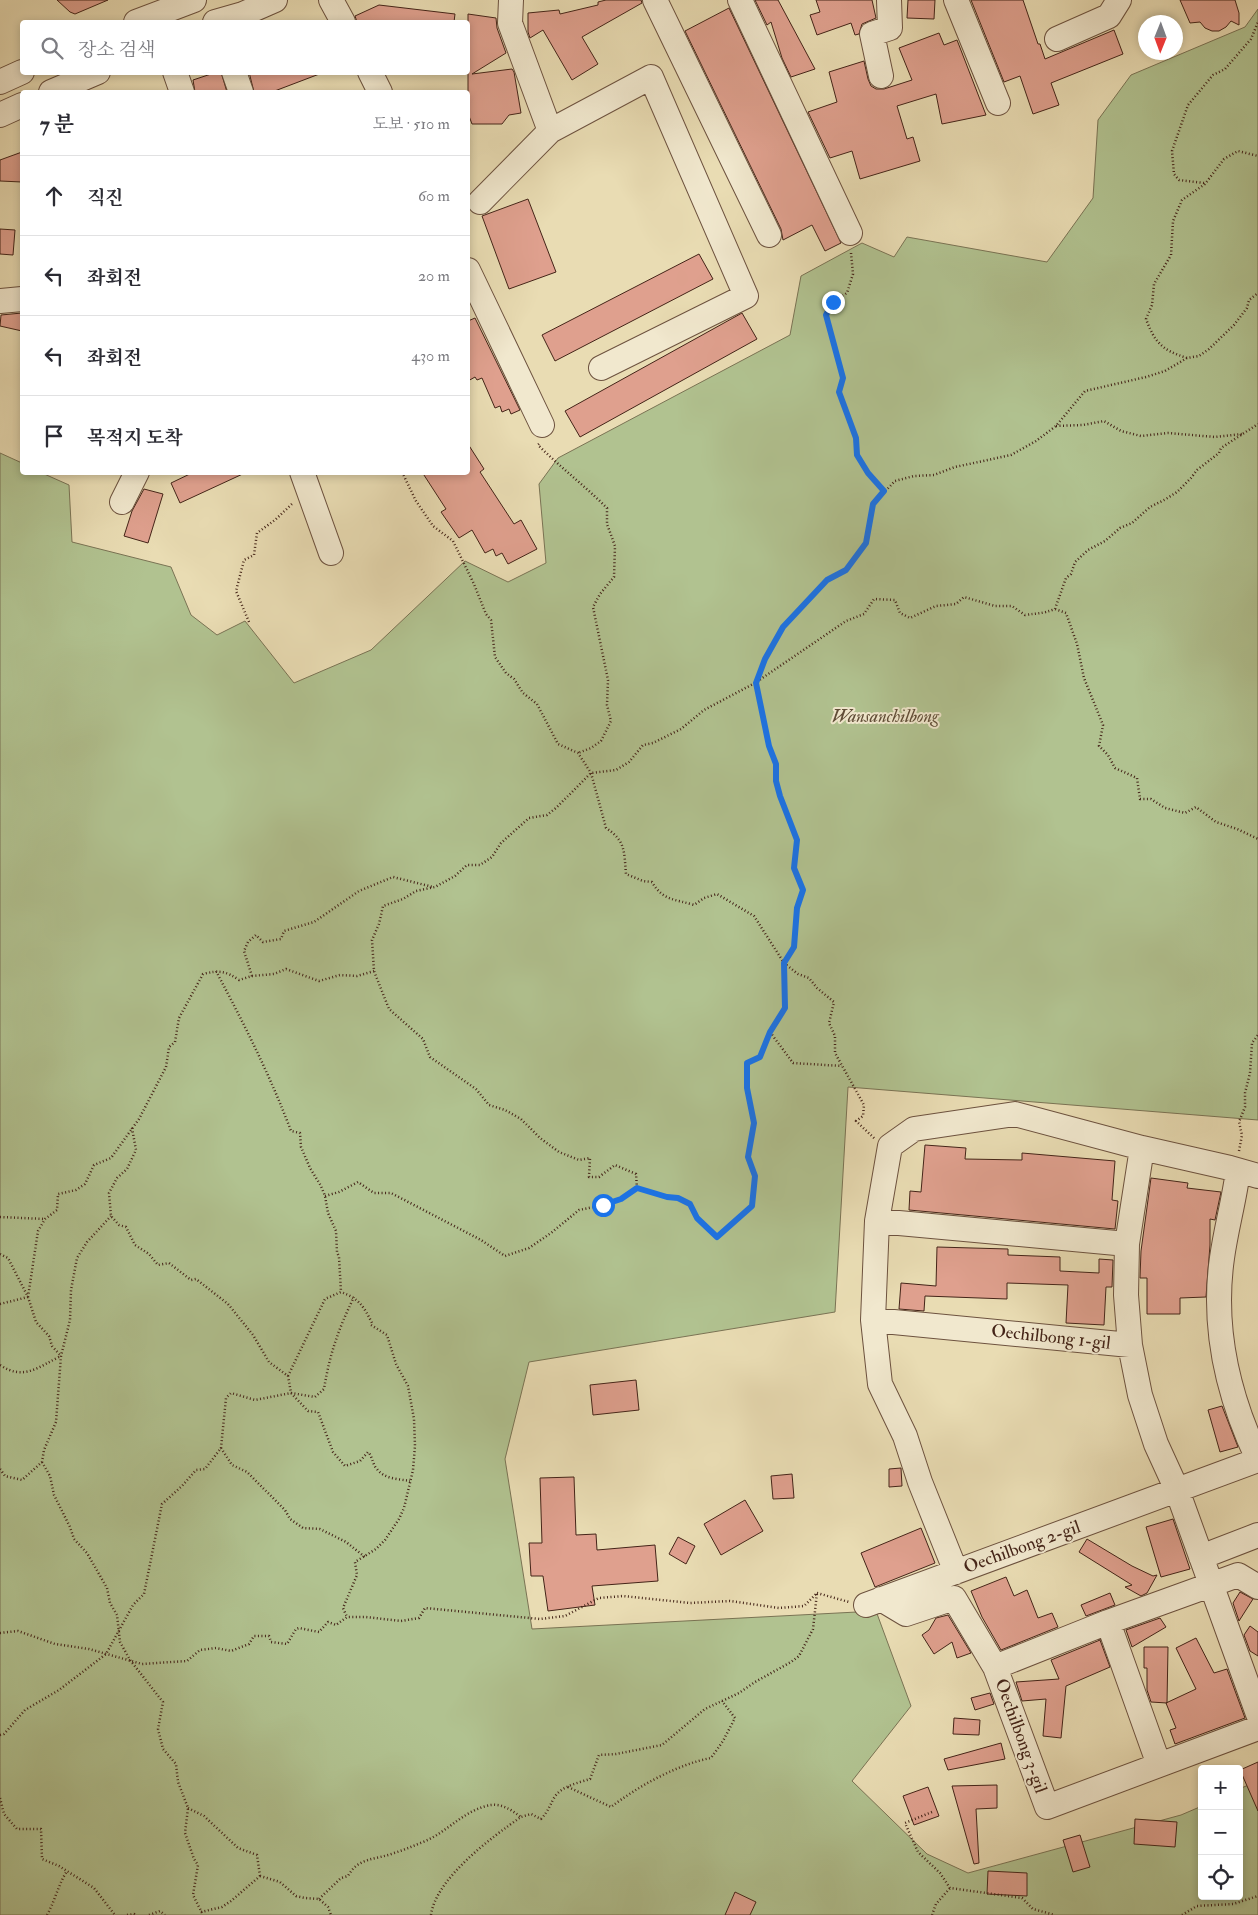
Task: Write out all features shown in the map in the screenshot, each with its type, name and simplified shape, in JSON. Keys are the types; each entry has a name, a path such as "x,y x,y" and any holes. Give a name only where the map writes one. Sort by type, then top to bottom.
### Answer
{"street":[{"path":"141,20 194,0"},
{"path":"222,20 243,14 275,0"},
{"path":"331,0 342,20"},
{"path":"511,0 510,23 550,131"},
{"path":"654,0 769,235"},
{"path":"740,0 850,233"},
{"path":"881,76 872,34 890,28 889,0"},
{"path":"956,0 998,103"},
{"path":"1057,38 1109,16 1119,0"},
{"path":"0,82 20,73"},
{"path":"56,90 91,75"},
{"path":"176,75 181,90"},
{"path":"235,75 241,90"},
{"path":"372,75 379,90"},
{"path":"480,202 550,131 651,76 746,296 601,368"},
{"path":"0,114 20,106"},
{"path":"470,274 542,425"},
{"path":"0,301 20,299"},
{"path":"122,502 136,475"},
{"path":"304,477 331,553"},
{"path":"956,1572 920,1482 905,1436 880,1384 873,1320 876,1221 890,1146 914,1129 1014,1114 1242,1172"},
{"name":"Oechilbong 1-gil","path":"873,1320 1130,1345 1126,1295 1127,1244 1142,1148"},
{"name":"Oechilbong 2-gil","path":"874,1602 1258,1460 1239,1415 1227,1377 1222,1348 1219,1299 1221,1260 1242,1172"},
{"path":"876,1221 1127,1244"},
{"path":"1130,1345 1140,1395 1153,1436 1177,1490 1258,1714"},
{"path":"1201,1557 1258,1535"},
{"name":"Oechilbong 3-gil","path":"1159,1765 1047,1807 995,1667 1108,1622 1238,1575 1258,1587"},
{"path":"874,1602 906,1614 954,1598 995,1667"},
{"path":"1108,1622 1159,1765 1258,1728"}],"path":[{"path":"1205,184 1179,180 1174,174 1172,151 1188,105 1213,75 1225,70 1251,39 1258,22"},
{"path":"1187,358 1166,349 1153,338 1146,319 1152,304 1154,284 1171,254 1173,221 1182,200 1205,184 1224,159 1238,151 1258,156"},
{"path":"850,233 853,274 847,293 833,302 826,315 843,378 839,392 856,438 857,455 868,473 884,491"},
{"path":"637,1188 667,1197 678,1198 690,1204 697,1218 717,1237 752,1206 755,1176 748,1157 754,1123 747,1088 747,1063 760,1057 770,1032 785,1008 784,963 794,947 797,908 803,890 794,868 797,840 776,781 776,764 769,746 756,683 765,659 783,627 827,580 846,570 866,543 873,504 895,481 914,476 934,474 955,467 1011,455 1036,441 1056,426 1085,391 1166,371 1187,358 1199,356 1234,325 1247,308 1249,300 1258,293"},
{"path":"1056,426 1104,422 1121,431 1141,436 1168,433 1215,437 1243,434"},
{"path":"1056,609 1066,578 1071,574 1075,562 1088,550 1106,541 1120,528 1132,523 1150,507 1177,492 1221,448 1258,424"},
{"path":"542,425 546,432 538,445 558,466 587,488 607,508 606,524 615,546 614,577 600,594 593,607 608,680 607,705 611,721 602,741 578,753"},
{"path":"403,475 416,501 433,526 453,541 486,614 491,620 495,657 523,693 537,704 558,744 578,753 591,773 606,828 617,835 624,845 626,874 643,881 652,882 656,890 668,899 694,906 704,898 716,894 754,916 784,963 798,974 809,978 817,988 834,1002 829,1023 835,1036 835,1053 864,1105 863,1116 856,1121 889,1151"},
{"path":"249,622 236,590 244,560 254,555 257,532 275,520 294,502 304,477"},
{"path":"637,1188 636,1174 615,1165 598,1177 589,1177 590,1158 579,1160 559,1152 540,1138 521,1119 505,1110 490,1105 476,1089 430,1057 423,1038 389,1009 374,972 372,940 379,924 383,906 403,899 416,890 435,887 455,876 467,865 480,865 492,857 501,843 529,818 547,815 591,773 616,770 629,762 644,745 653,743 681,729 704,710 756,683 846,621 864,614 874,599 895,600 900,613 910,618 936,606 956,604 964,597 996,606 1012,606 1025,615 1040,615 1056,609 1066,613 1077,644 1084,678 1103,725 1098,746 1108,755 1115,768 1138,778 1140,799 1151,799 1165,808 1185,813 1196,807 1216,822 1258,838"},
{"path":"252,976 244,951 248,942 256,935 263,942 280,939 284,931 314,922 359,891 393,877 435,887"},
{"path":"28,1297 38,1231 45,1219 57,1210 58,1194 76,1190 85,1184 94,1165 111,1158 139,1119 166,1067 169,1047 175,1042 179,1018 203,974 215,970 226,971 239,980 286,970 319,981 340,975 357,976 374,972"},
{"path":"215,970 253,1041 260,1061 272,1080 291,1131 300,1133 301,1147 325,1196 328,1213 336,1231 337,1252 340,1257 340,1292"},
{"path":"770,1032 793,1063 842,1066"},
{"path":"1242,1172 1235,1163 1239,1155 1242,1135 1239,1122 1245,1107 1245,1093 1250,1073 1252,1043 1258,1035"},
{"path":"132,1128 136,1150 127,1169 117,1178 109,1193 111,1216 119,1225 126,1227 135,1245 149,1254 158,1265 169,1263 191,1280 196,1279 228,1304 253,1336 269,1362 288,1376"},
{"path":"325,1196 339,1192 358,1182 374,1193 391,1193 481,1240 505,1256 529,1248 552,1233 579,1210 621,1199 637,1188"},
{"path":"0,1216 45,1219"},
{"path":"0,1469 5,1476 22,1480 42,1462 44,1450 56,1422 61,1356 70,1320 71,1290 77,1258 87,1242 111,1216"},
{"path":"0,1254 8,1258 28,1297 36,1322 49,1336 52,1346 61,1356"},
{"path":"347,1616 343,1608 357,1575 356,1562 385,1540 404,1508 413,1470 415,1446 414,1419 408,1386 396,1364 387,1336 371,1324 372,1322 364,1306 354,1297 340,1292 325,1299 288,1376 291,1394 308,1411 318,1412 333,1452 345,1466 360,1461 368,1452 376,1469 386,1477 410,1481"},
{"path":"0,1304 28,1297"},
{"path":"0,1735 4,1734 25,1710 59,1690 106,1654 119,1634 133,1605 144,1594 162,1504 196,1470 205,1469 221,1448 226,1398 231,1394 255,1400 291,1394 315,1397 324,1389 337,1332 354,1297"},
{"path":"0,1364 10,1371 27,1373 61,1356"},
{"path":"221,1448 232,1465 247,1472 284,1510 290,1519 303,1528 320,1529 346,1542 365,1557"},
{"path":"42,1462 50,1476 54,1495 74,1539 87,1553 107,1588 110,1603 117,1615 120,1642 130,1660 163,1702 158,1730 164,1749 176,1764 178,1782 188,1808 186,1833 198,1865 194,1895 202,1914 231,1901 260,1876"},
{"path":"0,1633 18,1631 55,1644 106,1654 142,1664 187,1662 200,1650 216,1648 231,1651 249,1644 254,1636 269,1636 271,1642 287,1644 298,1628 319,1632 328,1622 336,1626 347,1616 401,1621 419,1618 425,1608 540,1619 565,1616 599,1598 623,1596 690,1603 730,1601 779,1608 804,1606 816,1593"},
{"path":"816,1593 850,1602 874,1602"},
{"path":"431,1915 438,1894 462,1864 520,1817 531,1814 541,1820 550,1808 554,1797 567,1786 590,1779 599,1755 616,1754 662,1745 705,1709 739,1693 799,1656 813,1629 816,1593"},
{"path":"567,1786 610,1807 631,1791 695,1761 710,1758 723,1741 735,1718 722,1701"},
{"path":"0,1798 4,1814 17,1829 40,1829 42,1859 67,1871 94,1888 114,1915"},
{"path":"319,1899 341,1878 348,1876 352,1869 362,1861 395,1853 435,1837 465,1814 472,1811 487,1805 507,1806 520,1817"},
{"path":"188,1808 204,1816 238,1848 257,1855 260,1876"},
{"path":"932,1812 905,1823 918,1852 940,1873 950,1888 1022,1898 1033,1909 1055,1915"},
{"path":"47,1915 60,1882 67,1871"},
{"path":"260,1876 280,1882 296,1896 319,1899 328,1906 331,1915"},
{"path":"932,1915 936,1904 950,1888"},
{"path":"1182,1915 1198,1906 1233,1904 1258,1896"},
{"path":"148,1915 160,1911 165,1915"},
{"path":"127,1915 135,1915"}],"green space":[{"name":"Wansanchilbong","path":"1258,9 1258,1120 848,1087 835,1312 529,1362 505,1459 532,1629 876,1611 911,1706 852,1781 927,1854 968,1873 1181,1815 1198,1808 1198,1900 1243,1900 1243,1787 1258,1781 1258,1915 0,1915 0,453 20,462 20,475 46,475 69,485 72,542 171,567 191,615 217,635 245,621 294,683 371,650 465,561 508,582 546,563 539,484 558,458 790,335 801,276 862,243 894,257 907,237 1047,262 1093,198 1098,120 1131,75 1167,60 1183,60 1183,53 1245,27"}],"building":[{"path":"57,0 108,0 75,14"},
{"path":"606,0 641,0 642,3 582,37 598,64 572,80 543,30 530,38 528,32 528,13 559,10 560,14 598,5 598,2"},
{"path":"755,0 778,0 815,69 791,77 782,58 771,22 767,25"},
{"path":"816,0 872,0 876,18 862,24 859,34 855,35 851,23 817,35 810,15 820,12"},
{"path":"908,0 935,0 934,19 907,18"},
{"path":"971,0 1023,0 1045,59 1114,30 1123,54 1051,83 1059,105 1033,114 1020,76 1004,82"},
{"path":"1180,0 1235,0 1239,13 1239,25 1231,21 1219,31 1212,31 1205,28 1200,22 1190,23"},
{"path":"379,5 455,14 454,20 356,20 355,16"},
{"path":"729,8 841,243 825,251 812,225 783,240 781,229 685,31"},
{"path":"468,14 496,18 497,28 506,53 472,74 512,69 514,72 521,113 509,115 502,124 472,124 470,119 468,75 470,75 470,20 468,20"},
{"path":"939,33 944,45 957,40 986,115 942,124 936,94 897,106 907,139 913,137 920,161 860,179 852,151 830,158 808,112 837,102 829,72 864,61 871,86 876,89 884,89 912,80 899,48"},
{"path":"208,75 222,75 226,90 195,90 193,80"},
{"path":"250,75 317,75 277,90 254,90"},
{"path":"20,153 20,182 0,181 0,160"},
{"path":"528,199 556,272 509,289 482,216"},
{"path":"0,229 15,230 13,255 0,254"},
{"path":"699,254 713,279 555,361 542,335"},
{"path":"20,313 20,331 0,326 1,315"},
{"path":"742,313 757,339 580,437 565,411"},
{"path":"475,318 520,410 511,414 509,409 502,412 500,406 495,408 482,378 477,380 475,377 470,380 470,320"},
{"path":"470,447 484,469 480,472 514,524 521,520 537,549 508,564 502,553 496,556 493,549 485,553 472,530 459,538 441,512 446,509 424,475 470,475"},
{"path":"188,475 241,475 180,503 171,483"},
{"path":"144,489 163,494 148,543 124,536 132,511"},
{"path":"925,1145 966,1148 965,1159 1022,1160 1022,1153 1115,1161 1112,1200 1118,1201 1115,1229 909,1210 910,1191 921,1192"},
{"path":"1151,1178 1188,1183 1187,1188 1221,1192 1215,1220 1210,1219 1206,1297 1180,1298 1180,1314 1147,1314 1147,1278 1140,1278 1141,1251"},
{"path":"937,1247 1008,1249 1008,1255 1060,1257 1060,1271 1099,1273 1099,1259 1113,1260 1112,1287 1106,1287 1104,1325 1066,1323 1068,1285 1007,1283 1007,1299 925,1296 924,1311 899,1309 901,1283 936,1286"},
{"path":"636,1380 639,1410 593,1415 590,1385"},
{"path":"1222,1406 1238,1447 1220,1452 1208,1410"},
{"path":"901,1468 902,1486 889,1487 889,1469"},
{"path":"792,1474 794,1498 773,1499 771,1476"},
{"path":"574,1477 576,1535 596,1534 597,1550 655,1545 658,1581 592,1586 595,1605 548,1611 543,1576 531,1576 529,1543 542,1543 540,1478"},
{"path":"745,1500 763,1531 721,1555 704,1524"},
{"path":"1173,1519 1190,1569 1161,1577 1146,1527"},
{"path":"921,1528 935,1563 875,1587 861,1553"},
{"path":"678,1537 695,1546 686,1564 669,1554"},
{"path":"1087,1539 1132,1566 1153,1576 1157,1575 1147,1593 1141,1596 1125,1587 1132,1585 1079,1552"},
{"path":"1006,1577 1014,1596 1027,1590 1038,1618 1052,1613 1058,1627 1001,1650 982,1617 971,1591"},
{"path":"1240,1592 1253,1599 1239,1621 1233,1603"},
{"path":"1110,1593 1115,1605 1086,1616 1081,1605"},
{"path":"948,1615 971,1653 957,1658 952,1642 934,1654 922,1635 929,1630 936,1618"},
{"path":"1160,1618 1166,1627 1132,1647 1126,1630"},
{"path":"1250,1626 1258,1632 1258,1656 1250,1651 1244,1635"},
{"path":"1196,1638 1214,1673 1227,1669 1245,1718 1175,1744 1170,1730 1176,1728 1166,1703 1196,1689 1176,1648"},
{"path":"1100,1640 1110,1667 1066,1686 1061,1738 1043,1736 1046,1699 1022,1701 1016,1682 1059,1679 1051,1660"},
{"path":"1144,1647 1168,1647 1167,1703 1151,1702 1147,1690 1147,1668 1144,1668"},
{"path":"990,1693 994,1704 975,1710 971,1698"},
{"path":"954,1718 980,1720 979,1735 953,1734"},
{"path":"1001,1743 1005,1759 948,1770 944,1759"},
{"path":"1258,1762 1258,1811 1243,1777 1243,1769"},
{"path":"997,1785 997,1808 976,1809 979,1863 974,1864 952,1786"},
{"path":"928,1787 939,1816 914,1825 903,1796"},
{"path":"1135,1819 1177,1822 1175,1847 1134,1844"},
{"path":"1080,1835 1090,1867 1073,1872 1063,1840"},
{"path":"988,1871 1027,1873 1027,1896 987,1894"},
{"path":"735,1892 756,1902 750,1915 725,1915"}],"route":[{"path":"603,1205 621,1199 637,1188 667,1197 678,1198 690,1204 697,1218 717,1237 752,1206 755,1176 748,1157 754,1123 747,1088 747,1063 760,1057 770,1032 785,1008 784,963 794,947 797,908 803,890 794,868 797,840 776,781 776,764 769,746 756,683 765,659 783,627 827,580 846,570 866,543 873,504 884,491 868,473 857,455 856,438 839,392 843,378 826,315 833,302"}]}
